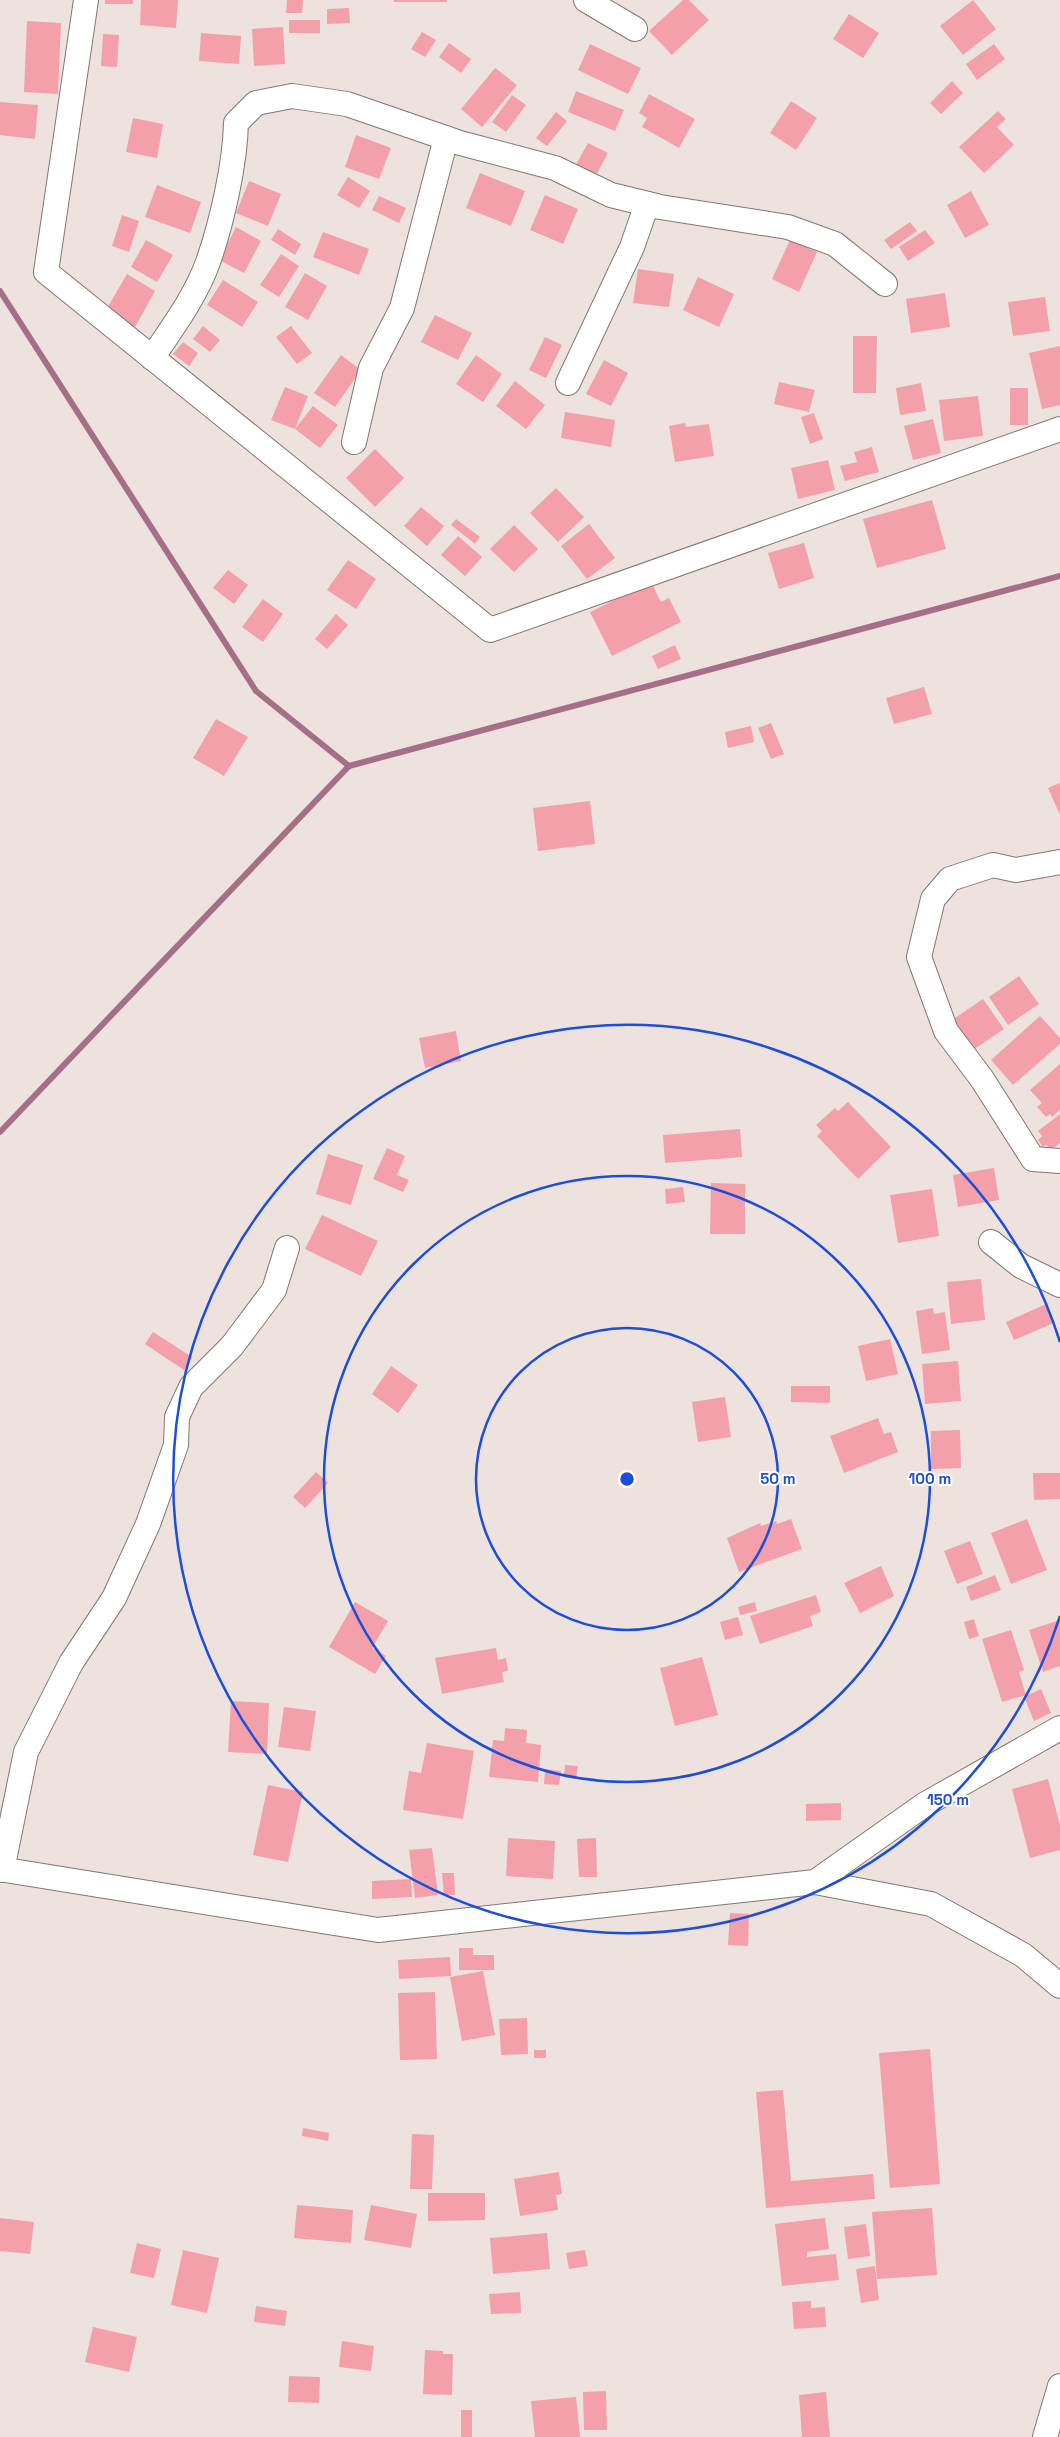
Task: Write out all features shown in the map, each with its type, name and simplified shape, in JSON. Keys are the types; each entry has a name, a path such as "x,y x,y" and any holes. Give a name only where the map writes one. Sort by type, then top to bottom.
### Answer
{"street":[{"path":"86,0 46,272 490,630 1060,428"},
{"path":"586,0 635,29"},
{"path":"152,358 179,318 208,262 236,152 236,123 256,104 292,96 347,104 446,138 555,168 610,195 647,204 788,227 835,244 886,284"},
{"path":"354,442 371,368 402,308 446,138"},
{"path":"568,383 632,247 647,204"},
{"path":"1060,862 1016,870 993,865 950,879 932,899 919,957 946,1031 982,1079 1033,1159 1060,1161"},
{"path":"991,1242 1021,1266 1060,1285"},
{"path":"286,1248 274,1290 232,1346 191,1388 180,1410 177,1417 176,1445 148,1524 114,1598 72,1662 26,1752 1,1870 378,1930 695,1897 815,1882 931,1904 1023,1955 1060,1986"},
{"path":"815,1882 924,1805 1060,1728"},
{"path":"1045,2437 1060,2386"}],"building":[{"path":"105,0 133,0 133,4 105,4"},
{"path":"141,0 178,0 176,28 140,25"},
{"path":"287,0 303,0 302,13 286,13"},
{"path":"394,0 447,0 447,2 394,2"},
{"path":"683,0 689,0 709,20 672,55 649,31"},
{"path":"973,0 996,29 963,55 940,26"},
{"path":"349,8 350,23 327,24 327,9"},
{"path":"849,14 879,33 863,58 833,39"},
{"path":"289,20 320,20 320,33 289,33"},
{"path":"27,21 61,23 58,94 24,92"},
{"path":"283,27 285,64 254,66 252,29"},
{"path":"422,32 436,40 425,57 411,49"},
{"path":"201,33 241,36 239,64 199,61"},
{"path":"103,34 119,35 117,67 101,66"},
{"path":"449,43 471,59 461,73 439,57"},
{"path":"590,44 641,68 628,94 578,70"},
{"path":"994,44 1005,59 977,80 966,64"},
{"path":"495,68 517,85 482,127 461,109"},
{"path":"952,81 963,93 941,114 930,103"},
{"path":"576,91 624,110 615,131 568,112"},
{"path":"649,94 695,119 679,148 642,127 647,118 639,113"},
{"path":"512,95 526,105 506,132 492,122"},
{"path":"791,101 817,118 796,150 770,133"},
{"path":"0,102 38,105 35,139 0,135"},
{"path":"998,111 1006,119 997,127 1014,145 984,173 959,147"},
{"path":"556,112 567,121 547,146 536,138"},
{"path":"133,118 163,124 157,158 126,152"},
{"path":"356,135 391,148 379,179 345,167"},
{"path":"588,143 608,153 594,179 574,168"},
{"path":"480,173 525,191 511,226 466,208"},
{"path":"348,177 370,191 359,208 337,195"},
{"path":"249,181 281,194 268,226 236,213"},
{"path":"157,185 201,202 190,233 145,217"},
{"path":"971,191 989,225 965,238 947,205"},
{"path":"545,195 578,209 563,244 530,230"},
{"path":"379,196 406,208 399,223 372,210"},
{"path":"122,215 139,221 129,252 112,246"},
{"path":"910,222 917,231 891,249 884,240"},
{"path":"236,227 261,241 244,273 219,260"},
{"path":"278,229 301,244 295,255 271,240"},
{"path":"925,230 935,243 908,261 899,247"},
{"path":"323,232 369,249 359,275 313,257"},
{"path":"146,240 173,255 157,282 131,267"},
{"path":"790,240 817,252 799,292 772,279"},
{"path":"281,254 299,266 279,297 260,285"},
{"path":"638,269 674,274 669,307 633,303"},
{"path":"305,273 327,286 308,320 285,307"},
{"path":"127,274 155,291 135,327 106,310"},
{"path":"698,277 734,294 719,327 683,310"},
{"path":"223,280 258,302 242,327 207,305"},
{"path":"945,293 950,327 911,333 906,299"},
{"path":"1045,297 1050,331 1013,336 1008,302"},
{"path":"435,315 472,333 458,360 421,342"},
{"path":"203,326 220,340 210,352 193,339"},
{"path":"291,326 312,353 297,364 276,337"},
{"path":"853,336 877,336 876,393 853,393"},
{"path":"545,337 562,345 546,378 529,370"},
{"path":"183,342 198,353 189,366 173,354"},
{"path":"1060,346 1060,405 1042,409 1029,353"},
{"path":"341,355 361,370 335,407 314,393"},
{"path":"476,355 502,374 483,402 456,384"},
{"path":"604,360 628,373 611,406 586,394"},
{"path":"515,381 545,405 526,429 496,406"},
{"path":"779,382 815,390 809,412 774,404"},
{"path":"921,383 926,411 900,415 896,388"},
{"path":"285,387 308,396 295,429 271,420"},
{"path":"1010,388 1028,388 1028,425 1010,425"},
{"path":"978,396 983,436 944,441 939,400"},
{"path":"313,406 338,425 320,448 295,429"},
{"path":"565,412 615,420 611,447 561,438"},
{"path":"814,413 823,439 810,444 801,417"},
{"path":"933,419 941,453 913,460 904,426"},
{"path":"685,423 686,427 709,424 714,456 675,462 669,426"},
{"path":"872,447 879,472 845,481 840,466 857,462 854,452"},
{"path":"375,449 404,478 375,507 346,478"},
{"path":"828,460 835,490 798,499 791,468"},
{"path":"556,488 584,517 558,542 530,513"},
{"path":"932,500 946,549 877,568 863,519"},
{"path":"421,507 444,526 427,546 404,526"},
{"path":"456,519 480,537 475,544 451,525"},
{"path":"589,524 615,558 587,579 561,546"},
{"path":"514,525 538,549 514,572 490,549"},
{"path":"458,536 482,557 465,576 441,555"},
{"path":"804,543 814,578 779,589 768,553"},
{"path":"348,560 376,579 356,609 327,590"},
{"path":"228,570 248,585 234,604 213,588"},
{"path":"651,582 661,602 669,598 681,622 612,656 590,612"},
{"path":"263,599 283,614 263,642 242,627"},
{"path":"336,614 348,625 327,649 315,639"},
{"path":"675,645 681,659 658,669 652,656"},
{"path":"924,687 932,714 894,724 886,698"},
{"path":"216,719 248,737 224,776 193,758"},
{"path":"771,723 784,754 771,759 758,728"},
{"path":"751,726 754,742 728,748 725,732"},
{"path":"1060,783 1060,815 1048,788"},
{"path":"590,801 595,844 538,851 533,808"},
{"path":"1019,976 1039,1004 1008,1025 989,997"},
{"path":"983,999 1004,1029 970,1052 949,1022"},
{"path":"1040,1016 1060,1038 1060,1044 1013,1085 991,1060"},
{"path":"456,1031 461,1061 425,1068 419,1038"},
{"path":"1060,1064 1060,1110 1052,1117 1050,1114 1046,1117 1037,1107 1042,1103 1030,1090"},
{"path":"848,1102 891,1147 858,1179 817,1136 822,1131 816,1125 835,1108 838,1111"},
{"path":"1060,1114 1060,1143 1051,1150 1046,1145 1043,1147 1038,1140 1042,1136 1038,1131"},
{"path":"740,1129 742,1157 665,1163 663,1135"},
{"path":"387,1148 405,1156 397,1175 409,1180 403,1192 373,1179"},
{"path":"328,1154 363,1165 351,1205 316,1194"},
{"path":"994,1168 999,1200 958,1207 953,1175"},
{"path":"711,1183 745,1184 745,1234 710,1234"},
{"path":"683,1187 685,1202 666,1204 665,1189"},
{"path":"932,1189 939,1236 898,1243 890,1195"},
{"path":"322,1215 378,1241 361,1276 305,1249"},
{"path":"981,1279 985,1320 951,1324 947,1282"},
{"path":"1046,1304 1054,1323 1014,1340 1006,1322"},
{"path":"933,1308 934,1314 945,1312 950,1350 922,1354 916,1311"},
{"path":"153,1332 192,1357 184,1370 145,1344"},
{"path":"890,1339 898,1374 866,1381 858,1346"},
{"path":"958,1361 961,1401 925,1404 922,1364"},
{"path":"391,1366 418,1385 398,1413 372,1394"},
{"path":"791,1386 830,1386 830,1403 791,1402"},
{"path":"725,1397 731,1437 698,1442 692,1402"},
{"path":"878,1418 884,1434 891,1432 898,1452 844,1473 830,1436"},
{"path":"960,1430 961,1468 931,1469 931,1431"},
{"path":"316,1472 328,1483 305,1508 293,1497"},
{"path":"1033,1473 1060,1473 1060,1499 1034,1500"},
{"path":"791,1519 802,1549 739,1572 727,1538 760,1523 761,1526 776,1521 777,1524"},
{"path":"1027,1519 1047,1570 1011,1584 991,1533"},
{"path":"970,1541 983,1574 957,1584 944,1551"},
{"path":"881,1566 894,1596 860,1613 844,1583"},
{"path":"995,1575 1001,1590 971,1601 966,1587"},
{"path":"816,1595 821,1612 810,1616 813,1626 760,1644 750,1616"},
{"path":"355,1602 388,1621 372,1648 386,1656 375,1674 329,1647"},
{"path":"755,1602 757,1611 740,1615 738,1607"},
{"path":"738,1617 743,1635 725,1640 720,1622"},
{"path":"974,1619 979,1636 969,1639 964,1622"},
{"path":"1060,1620 1060,1666 1043,1672 1029,1630"},
{"path":"1011,1630 1024,1670 1019,1672 1026,1695 1002,1702 982,1639"},
{"path":"496,1648 498,1660 506,1658 508,1671 502,1672 504,1682 442,1694 435,1658"},
{"path":"702,1657 718,1715 675,1726 660,1668"},
{"path":"1041,1689 1051,1713 1034,1721 1024,1697"},
{"path":"231,1701 269,1703 267,1754 228,1752"},
{"path":"284,1707 316,1711 310,1751 278,1747"},
{"path":"505,1728 527,1730 526,1743 541,1745 538,1782 489,1777 493,1740 504,1741"},
{"path":"427,1743 474,1751 463,1819 403,1810 409,1771 421,1773"},
{"path":"565,1765 578,1766 576,1779 564,1777"},
{"path":"545,1769 561,1771 559,1785 544,1784"},
{"path":"1048,1779 1060,1825 1060,1850 1030,1858 1012,1789"},
{"path":"268,1785 303,1792 288,1862 253,1855"},
{"path":"841,1803 841,1820 806,1821 806,1804"},
{"path":"508,1838 555,1841 553,1879 506,1876"},
{"path":"596,1838 597,1877 579,1877 577,1839"},
{"path":"432,1848 438,1895 415,1898 409,1850"},
{"path":"442,1873 454,1873 455,1895 444,1895"},
{"path":"411,1879 412,1897 372,1899 372,1881"},
{"path":"730,1913 749,1914 748,1946 728,1945"},
{"path":"459,1948 473,1948 473,1955 494,1955 494,1970 459,1970"},
{"path":"450,1957 451,1976 399,1979 398,1960"},
{"path":"483,1971 495,2035 462,2041 450,1977"},
{"path":"435,1992 437,2059 400,2060 398,1993"},
{"path":"527,2018 528,2054 501,2055 499,2019"},
{"path":"930,2049 940,2184 890,2188 879,2053"},
{"path":"534,2050 546,2050 546,2058 534,2058"},
{"path":"783,2090 791,2181 873,2174 875,2199 766,2208 756,2092"},
{"path":"303,2128 329,2133 328,2141 302,2136"},
{"path":"412,2134 434,2135 432,2189 410,2189"},
{"path":"559,2172 562,2194 556,2195 558,2210 520,2216 514,2179"},
{"path":"428,2193 485,2193 485,2220 428,2221"},
{"path":"297,2205 353,2210 351,2243 294,2238"},
{"path":"371,2205 417,2214 411,2248 364,2240"},
{"path":"932,2208 937,2275 877,2279 872,2212"},
{"path":"0,2218 34,2222 30,2254 0,2251"},
{"path":"825,2218 829,2249 807,2252 807,2257 836,2254 839,2280 782,2286 775,2224"},
{"path":"866,2224 870,2256 848,2259 844,2227"},
{"path":"547,2233 550,2269 493,2274 490,2238"},
{"path":"137,2243 161,2249 154,2278 130,2273"},
{"path":"183,2250 219,2258 207,2313 171,2305"},
{"path":"585,2250 588,2266 569,2269 566,2253"},
{"path":"875,2266 879,2300 861,2303 856,2269"},
{"path":"520,2292 521,2313 491,2314 489,2294"},
{"path":"811,2301 811,2308 825,2307 826,2327 794,2329 792,2302"},
{"path":"256,2306 287,2311 285,2326 254,2322"},
{"path":"93,2327 137,2337 129,2372 85,2362"},
{"path":"342,2341 374,2346 371,2371 339,2367"},
{"path":"425,2350 443,2351 443,2354 453,2354 452,2395 423,2394"},
{"path":"289,2376 320,2377 319,2403 288,2402"},
{"path":"606,2391 607,2430 584,2430 583,2392"},
{"path":"826,2392 830,2437 802,2437 799,2395"},
{"path":"576,2397 580,2437 535,2437 531,2401"},
{"path":"461,2410 472,2410 472,2437 461,2437"}],"waterway":[{"path":"0,291 256,691 349,766"},
{"path":"0,1132 349,766 1060,576"}]}
